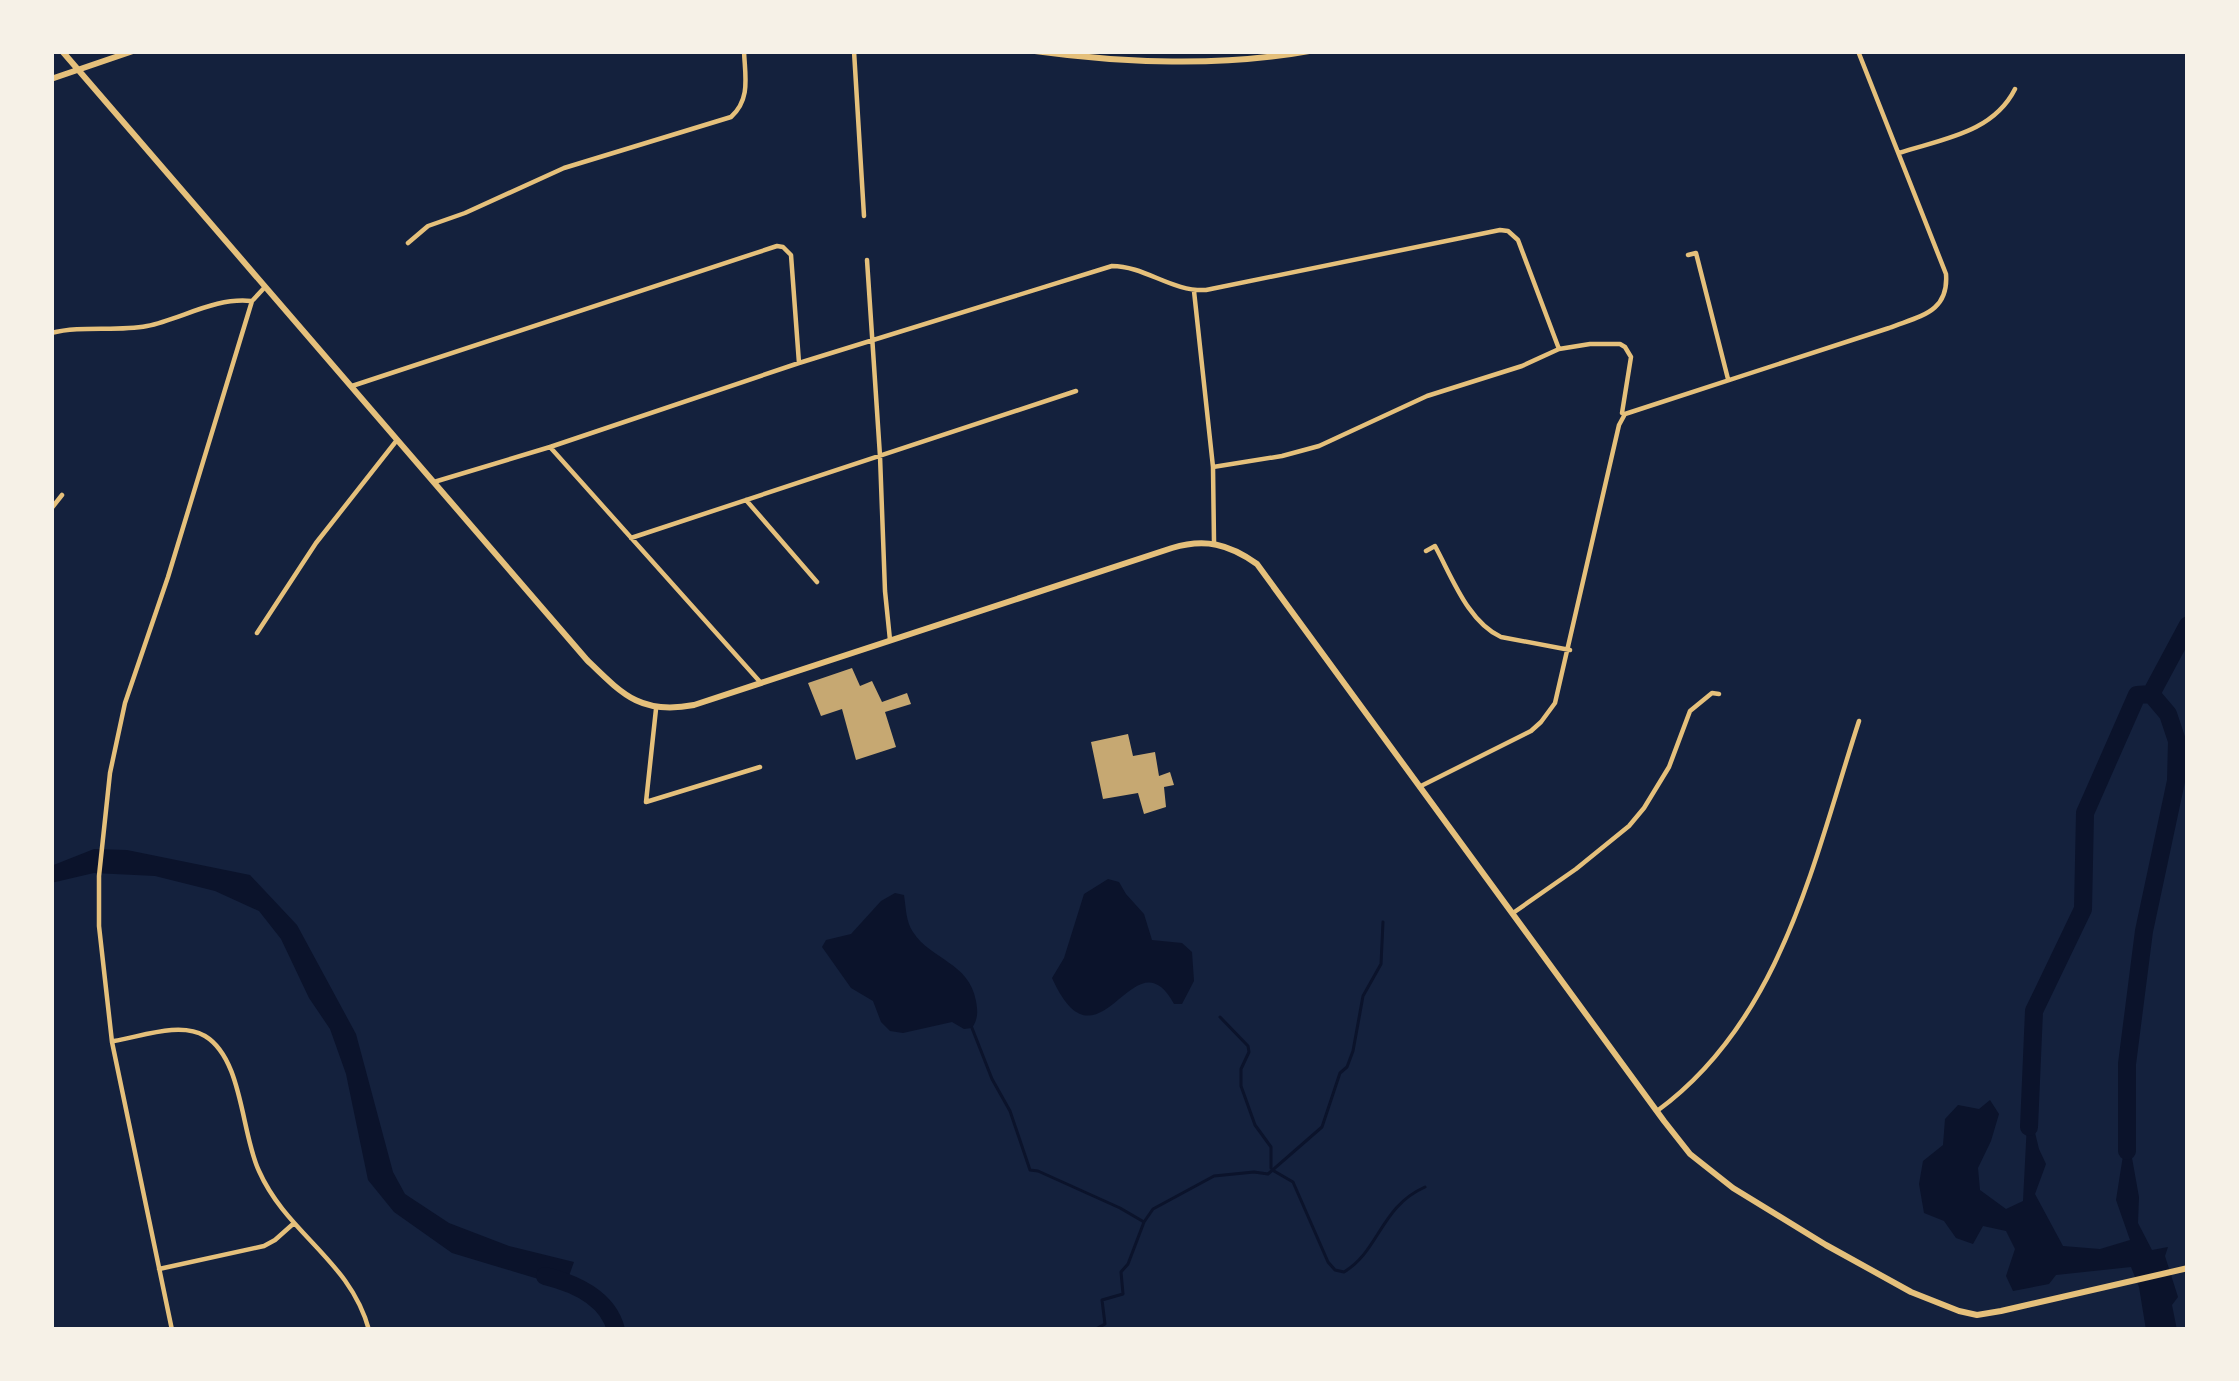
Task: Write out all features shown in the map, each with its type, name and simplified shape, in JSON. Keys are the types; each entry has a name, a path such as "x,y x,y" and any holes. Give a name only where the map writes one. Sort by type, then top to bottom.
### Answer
{"street":[{"path":"62,51 587,659 628,698 656,709 694,705 1172,548 1214,542 1239,551 1257,564 1690,1154 1733,1188 1911,1292 1976,1318 2188,1268"},
{"path":"51,80 133,51"},
{"path":"408,243 428,226 564,168 731,117 746,94 744,51"},
{"path":"854,51 864,216"},
{"path":"1035,51 1204,62 1309,51"},
{"path":"1621,419 1630,410 1889,328 1938,306 1946,290 1946,274 1858,51"},
{"path":"1898,153 1979,126 2000,112 2015,88"},
{"path":"434,482 1112,266 1194,290 1508,231 1518,240 1559,350"},
{"path":"352,386 778,246 791,255 799,363"},
{"path":"1688,255 1696,253 1728,379"},
{"path":"867,260 890,640"},
{"path":"172,1330 112,1042 99,926 99,876 110,773 125,703 252,302 266,287"},
{"path":"1194,290 1213,467 1214,542"},
{"path":"51,333 80,327 150,326 230,301 252,302"},
{"path":"1213,467 1319,446 1427,396 1559,350 1590,344 1625,347 1630,358 1621,419 1560,692 1541,722 1521,737 1421,786"},
{"path":"631,538 1076,391"},
{"path":"257,633 316,543 397,440"},
{"path":"550,447 761,683"},
{"path":"51,509 62,495"},
{"path":"746,500 817,582"},
{"path":"1426,551 1435,546 1475,616 1491,632 1570,650"},
{"path":"1514,913 1629,826 1658,788 1690,711 1712,693 1719,694"},
{"path":"656,709 646,802 760,767"},
{"path":"1658,1111 1705,1069 1745,1017 1770,974 1802,898 1859,721"},
{"path":"112,1042 185,1030 217,1046 231,1069 259,1171 293,1223 344,1276 369,1330"},
{"path":"159,1269 264,1246 293,1223"}],"water":[{"path":"94,849 127,850 250,875 297,925 356,1034 393,1172 405,1194 449,1223 509,1246 574,1262 565,1287 452,1253 394,1212 368,1180 346,1074 330,1029 309,998 281,939 259,911 215,891 155,876 94,873 51,883 51,866"},
{"path":"1108,879 1119,882 1144,914 1152,940 1182,943 1192,952 1194,981 1182,1004 1174,1004 1159,986 1145,983 1101,1012 1085,1015 1069,1006 1052,978 1064,958 1084,894"},
{"path":"895,893 904,895 913,932 958,969 972,988 977,1012 972,1028 952,1022 903,1033 890,1031 873,1001 851,988 822,947 826,940 851,934 881,901"},
{"path":"1990,1100 1999,1114 1978,1168 1980,1190 2006,1209 2023,1201 2028,1104 2046,1164 2035,1194 2063,1246 2100,1249 2130,1240 2116,1200 2127,1130 2139,1197 2138,1223 2152,1250 2168,1247 2165,1256 2178,1297 2172,1305 2177,1330 2146,1330 2131,1267 2056,1275 2049,1284 2013,1291 2006,1276 2015,1249 2006,1231 1983,1226 1973,1244 1956,1238 1944,1221 1924,1213 1919,1184 1923,1161 1943,1145 1945,1119 1958,1105 1979,1109"}],"building":[{"path":"852,668 860,686 872,681 882,702 907,693 911,704 885,712 896,747 856,760 842,709 821,716 808,683"},
{"path":"1128,734 1133,756 1155,752 1159,776 1170,772 1174,785 1164,787 1166,807 1144,814 1138,793 1103,799 1091,742"}],"waterway":[{"path":"2029,1127 2034,1011 2083,909 2085,813 2137,695 2151,694 2188,625"},
{"path":"2127,1151 2127,1064 2144,931 2176,781 2177,741 2168,714 2151,694"},
{"path":"1094,1330 1105,1324 1102,1300 1123,1294 1121,1272 1153,1209 1214,1176 1268,1174 1322,1127 1340,1073 1353,1051 1363,996 1381,964 1383,922"},
{"path":"1220,1017 1248,1046 1241,1086 1255,1125 1271,1147 1271,1168"},
{"path":"972,1028 1010,1111 1030,1170 1144,1222"},
{"path":"1274,1171 1293,1182 1328,1262 1344,1272 1366,1252 1398,1206 1425,1187"},
{"path":"545,1276 598,1301 616,1330"}]}
